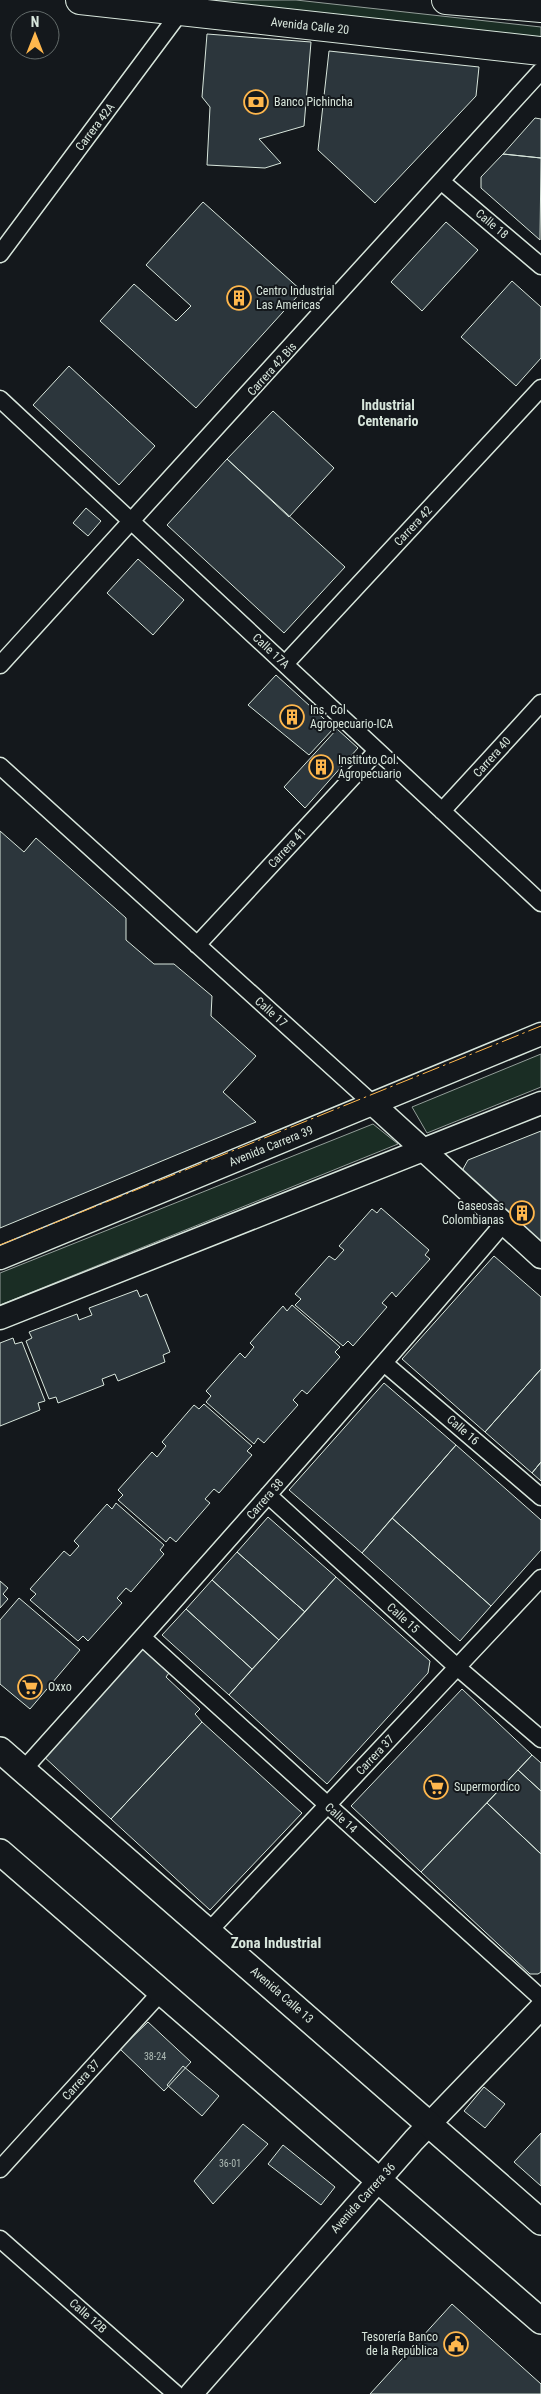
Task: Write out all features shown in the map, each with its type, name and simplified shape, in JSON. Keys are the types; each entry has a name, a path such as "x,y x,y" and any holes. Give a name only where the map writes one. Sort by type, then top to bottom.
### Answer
{"highway":[{"name":"Avenida Calle 20","path":"80,0 185,6 541,51"},
{"path":"446,0 541,8"}],"main road":[{"name":"Avenida Calle 13","path":"0,1750 430,2123 541,2222"},
{"path":"0,1852 541,2321"}],"street":[{"name":"Carrera 42A","path":"0,254 185,6"},
{"name":"Carrera 42 Bis","path":"0,665 442,182 541,71"},
{"name":"Calle 18","path":"442,182 538,262"},
{"name":"Carrera 42","path":"285,664 541,388"},
{"name":"Calle 17A","path":"0,399 541,904"},
{"name":"Carrera 40","path":"442,812 541,703"},
{"name":"Carrera 41","path":"197,945 377,751"},
{"name":"Calle 17","path":"0,766 541,1257"},
{"name":"Avenida Carrera 39","path":"0,1258 541,1034"},
{"path":"0,1318 541,1103"},
{"name":"Carrera 38","path":"23,1770 268,1495 503,1224"},
{"name":"Calle 16","path":"384,1363 541,1497"},
{"name":"Calle 15","path":"268,1495 457,1668 541,1739"},
{"name":"Carrera 37","path":"209,1931 541,1578"},
{"name":"Calle 14","path":"142,1638 541,1998"},
{"name":"Carrera 37","path":"0,2170 162,1991"},
{"name":"Avenida Carrera 36","path":"191,2394 379,2179 541,2008"},
{"name":"Calle 12B","path":"0,2239 176,2394"}],"green space":[{"path":"213,0 296,0 541,27 541,43 211,7"},
{"path":"541,1054 541,1087 427,1133 412,1107"},
{"path":"373,1124 398,1144 0,1305 0,1273"}],"building":[{"name":"Banco Pichincha","path":"207,34 311,42 304,126 259,139 281,163 265,168 207,165 210,107 202,97"},
{"path":"329,51 479,67 476,96 375,203 318,150"},
{"path":"535,118 541,119 541,158 503,154"},
{"path":"503,154 541,158 540,240 481,188 481,177"},
{"name":"Centro Industrial Las Americas","path":"203,202 302,291 196,408 100,321 134,284 176,321 191,306 146,265"},
{"path":"446,222 478,250 422,311 391,282"},
{"path":"512,281 541,307 541,358 516,386 461,337"},
{"path":"69,366 155,446 119,485 33,405"},
{"path":"273,411 334,468 289,517 227,459"},
{"path":"227,459 345,567 284,633 167,525"},
{"path":"86,508 101,521 88,536 73,523"},
{"path":"138,559 184,600 153,635 107,593"},
{"name":"Ins. Col Agropecuario-ICA","path":"276,675 334,728 309,755 248,705"},
{"name":"Instituto Col. Agropecuario","path":"337,729 358,748 305,808 284,787"},
{"path":"0,831 24,852 36,838 126,918 126,940 154,964 174,964 212,996 211,1016 256,1056 223,1092 256,1122 0,1228"},
{"name":"Gaseosas Colombianas","path":"541,1131 541,1246 465,1180 463,1169 468,1160"},
{"path":"381,1208 429,1250 425,1255 430,1259 396,1297 392,1292 382,1303 387,1307 353,1346 348,1341 343,1346 295,1305 301,1299 295,1294 329,1256 335,1260 344,1250 339,1246 372,1209 377,1213"},
{"path":"494,1256 541,1297 541,1369 485,1432 402,1359"},
{"path":"137,1290 140,1297 147,1294 170,1352 163,1355 165,1362 118,1381 115,1374 102,1379 104,1385 58,1403 56,1397 49,1399 26,1341 32,1338 29,1332 77,1314 79,1320 92,1315 89,1308"},
{"path":"292,1305 340,1347 335,1352 340,1357 307,1394 302,1390 293,1400 298,1405 264,1443 258,1438 254,1444 206,1402 211,1396 206,1391 240,1353 245,1358 254,1347 250,1343 283,1306 287,1311"},
{"path":"13,1338 15,1344 22,1342 45,1401 38,1403 40,1410 0,1426 0,1343"},
{"path":"541,1369 541,1462 532,1473 485,1432"},
{"path":"384,1383 456,1445 362,1553 289,1490"},
{"path":"204,1404 252,1446 247,1451 252,1455 219,1493 214,1489 205,1499 210,1503 176,1542 170,1537 166,1542 118,1500 123,1495 118,1490 152,1452 157,1457 166,1446 162,1442 194,1405 199,1409"},
{"path":"456,1445 541,1520 541,1550 491,1606 392,1518"},
{"path":"541,1462 541,1481 532,1473"},
{"path":"116,1503 164,1545 160,1550 164,1554 131,1592 126,1588 117,1598 122,1603 88,1641 83,1636 78,1641 30,1600 36,1594 30,1589 64,1551 70,1556 79,1546 74,1541 107,1504 112,1509"},
{"path":"268,1517 336,1577 305,1612 237,1552"},
{"path":"392,1518 491,1606 460,1641 362,1553"},
{"path":"237,1552 305,1612 279,1640 212,1580"},
{"path":"336,1577 430,1661 428,1673 327,1784 229,1695"},
{"path":"212,1580 279,1640 252,1669 186,1609"},
{"path":"0,1581 8,1588 3,1594 8,1599 0,1608"},
{"path":"19,1598 80,1650 30,1709 0,1684 0,1620"},
{"path":"186,1609 252,1669 229,1695 162,1635"},
{"path":"141,1648 169,1673 166,1677 200,1709 195,1714 202,1722 111,1819 41,1754"},
{"name":"Supermordico","path":"462,1689 532,1755 421,1872 351,1806"},
{"path":"202,1722 302,1813 210,1910 111,1819"},
{"path":"532,1755 541,1763 541,1791 518,1770"},
{"path":"518,1770 541,1791 541,1854 487,1803"},
{"path":"487,1803 541,1854 541,1972 538,1974 530,1974 421,1872"},
{"path":"148,2022 191,2062 164,2091 120,2049"},
{"path":"183,2066 219,2096 202,2116 167,2085"},
{"path":"484,2087 505,2104 485,2128 464,2111"},
{"path":"243,2124 268,2144 213,2204 194,2181"},
{"path":"541,2133 541,2186 514,2162"},
{"path":"283,2145 335,2187 321,2205 268,2164"},
{"name":"Tesorería Banco de la República","path":"452,2304 541,2384 541,2394 370,2394"}],"power":[{"path":"0,1245 541,1026"}],"place":[{"name":"Banco Pichincha","path":"256,102"},
{"name":"Centro Industrial Las Americas","path":"239,298"},
{"name":"Ins. Col Agropecuario-ICA","path":"292,717"},
{"name":"Instituto Col. Agropecuario","path":"321,767"},
{"name":"Gaseosas Colombianas","path":"522,1213"},
{"name":"Oxxo","path":"30,1687"},
{"name":"Supermordico","path":"436,1787"},
{"name":"Tesorería Banco de la República","path":"456,2344"}],"district":[{"name":"Industrial Centenario","path":"388,414"},
{"name":"Zona Industrial","path":"276,1943"}]}
